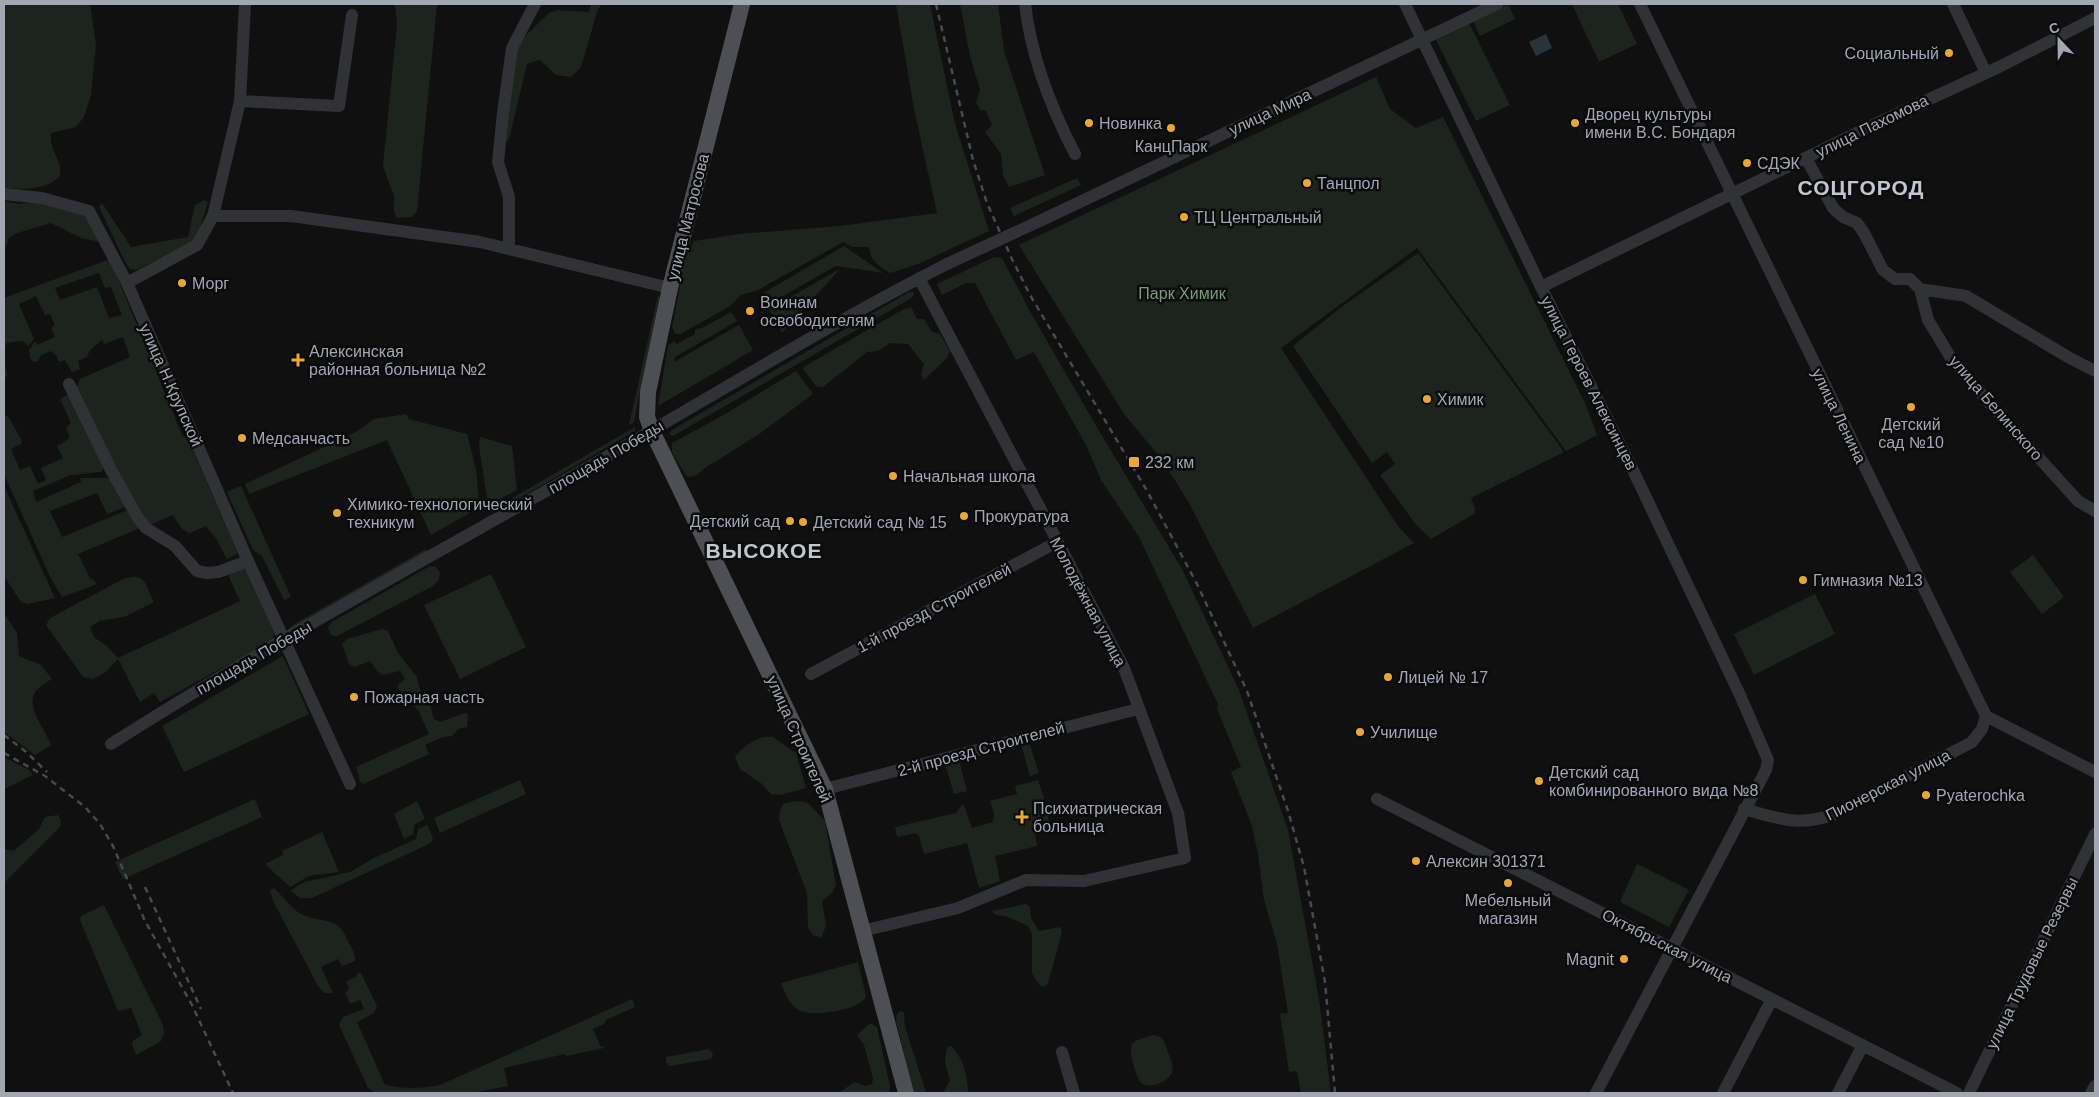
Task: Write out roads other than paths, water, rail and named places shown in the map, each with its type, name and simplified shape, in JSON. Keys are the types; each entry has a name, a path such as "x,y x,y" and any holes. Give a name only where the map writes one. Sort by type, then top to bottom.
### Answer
{"main road":[{"name":"улица Матросова","path":"652,431 647,417 648,392 670,288 742,4"},
{"name":"улица Строителей","path":"652,431 825,789 906,1093"}],"street":[{"path":"127,283 197,244 213,216 240,101 245,4"},
{"path":"508,249 509,197 498,162 503,113 512,48 535,4"},
{"path":"1025,4 1028,33 1054,108 1075,154"},
{"name":"улица Героев Алексинцев","path":"1404,4 1541,287 1632,468 1766,750 1768,765 1744,809"},
{"name":"улица Мира","path":"947,264 1497,4"},
{"name":"улица Ленина","path":"1640,4 1986,716"},
{"path":"1953,4 1986,72"},
{"path":"240,101 339,106 352,15"},
{"name":"улица Пахомова","path":"1541,287 2095,18"},
{"path":"1806,158 1833,208 1843,218 1857,224 1884,270 1895,280 1910,279 1920,289 1966,296 2095,371"},
{"name":"улица Н.Крупской","path":"4,194 42,198 89,211 127,283 248,561 350,784"},
{"path":"213,216 291,216 480,242 670,288"},
{"name":"площадь Победы","path":"111,744 284,641 868,305 947,264"},
{"name":"Молодёжная улица","path":"862,931 958,908 1026,880 1084,881 1186,858 1178,813 1124,668 919,278"},
{"name":"улица Белинского","path":"1920,289 1928,320 1955,362 2078,501 2095,511"},
{"path":"69,384 111,470 138,518 146,528 175,546 196,571 218,572 248,561"},
{"name":"1-й проезд Строителей","path":"811,674 1057,542"},
{"name":"2-й проезд Строителей","path":"825,789 1138,709"},
{"path":"1986,716 2095,772"},
{"name":"Пионерская улица","path":"1744,809 1791,822 1812,821 1835,814 1972,742 1982,729 1986,716"},
{"name":"Октябрьская улица","path":"1377,799 1957,1093"},
{"path":"1596,1093 1744,809"},
{"name":"улица Трудовые Резервы","path":"1969,1093 2095,834"},
{"path":"1723,1093 1772,999"},
{"path":"1838,1093 1863,1045"},
{"path":"1062,1052 1074,1093"},
{"path":"2091,1093 2095,1086"}],"railway":[{"path":"936,4 973,160 987,203 1011,257 1030,295 1146,489 1197,584 1247,691 1288,811 1304,867 1325,982 1335,1093"},
{"path":"4,735 25,751 47,772"},
{"path":"4,753 45,776 85,807 100,824 113,846 145,921 192,1005 233,1093"},
{"path":"145,887 201,1009"}],"place":[{"name":"Социальный","path":"1949,53"},
{"name":"Новинка","path":"1089,123"},
{"name":"Дворец культуры имени В.С. Бондаря","path":"1575,123"},
{"name":"КанцПарк","path":"1171,128"},
{"name":"СДЭК","path":"1747,163"},
{"name":"Танцпол","path":"1307,183"},
{"name":"ТЦ Центральный","path":"1184,217"},
{"name":"Морг","path":"182,283"},
{"name":"Воинам освободителям","path":"750,311"},
{"name":"Алексинская районная больница №2","path":"298,360"},
{"name":"Химик","path":"1427,399"},
{"name":"Детский сад №10","path":"1911,407"},
{"name":"Медсанчасть","path":"242,438"},
{"name":"232 км","path":"1134,462"},
{"name":"Начальная школа","path":"893,476"},
{"name":"Химико-технологический техникум","path":"337,513"},
{"name":"Прокуратура","path":"964,516"},
{"name":"Детский сад","path":"790,521"},
{"name":"Детский сад № 15","path":"803,522"},
{"name":"Гимназия №13","path":"1803,580"},
{"name":"Лицей № 17","path":"1388,677"},
{"name":"Пожарная часть","path":"354,697"},
{"name":"Училище","path":"1360,732"},
{"name":"Детский сад комбинированного вида №8","path":"1539,781"},
{"name":"Pyaterochka","path":"1926,795"},
{"name":"Психиатрическая больница","path":"1022,817"},
{"name":"Алексин 301371","path":"1416,861"},
{"name":"Мебельный магазин","path":"1508,883"},
{"name":"Magnit","path":"1624,959"}],"district":[{"name":"СОЦГОРОД","path":"1861,187"},
{"name":"ВЫСОКОЕ","path":"764,550"}],"park label":[{"name":"Парк Химик","path":"1182,293"}]}
